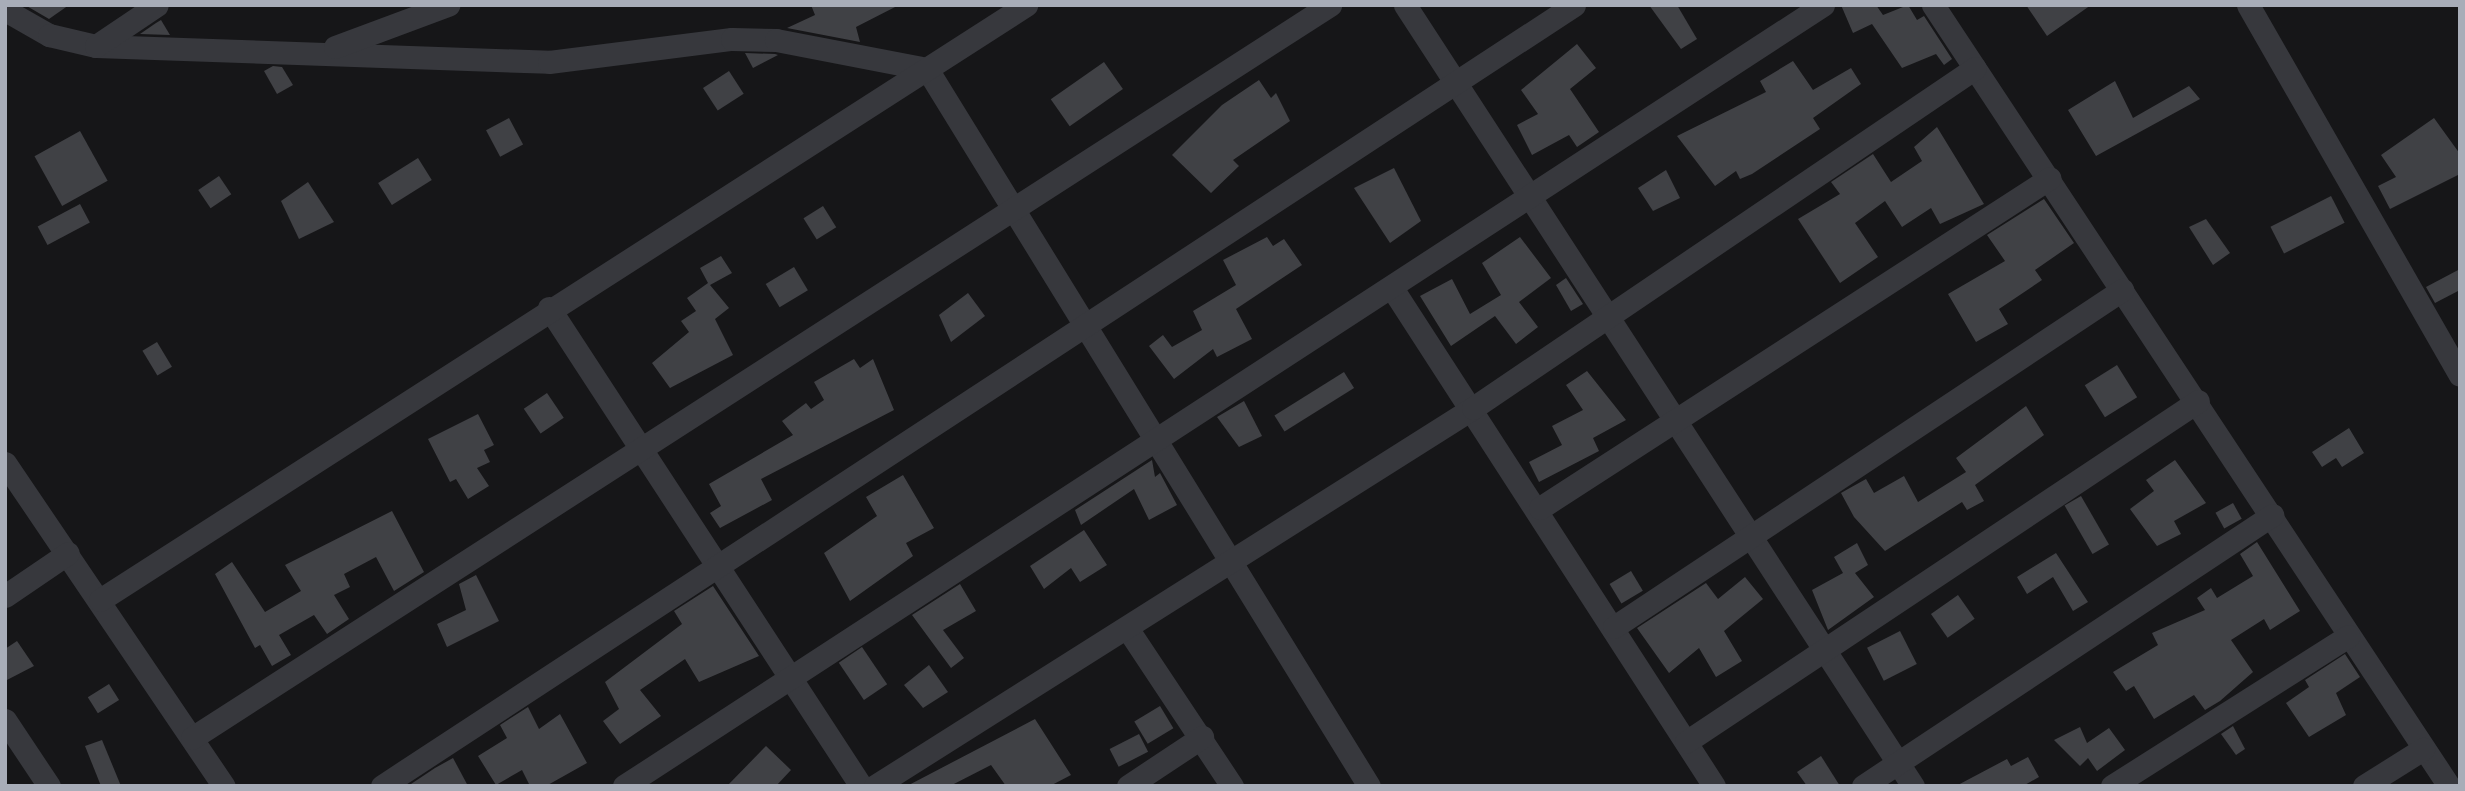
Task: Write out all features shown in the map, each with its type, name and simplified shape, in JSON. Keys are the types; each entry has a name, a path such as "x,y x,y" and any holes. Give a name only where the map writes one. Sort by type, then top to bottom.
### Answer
{"street":[{"path":"96,46 157,5"},
{"path":"325,51 449,5"},
{"path":"100,600 549,308 1026,5"},
{"path":"192,738 640,453 1330,5"},
{"path":"1405,5 1678,422 1823,652 1913,786"},
{"path":"382,786 1574,5"},
{"path":"624,786 1159,442 1392,288 1531,201 1823,5"},
{"path":"1933,5 2198,401 2348,636 2449,786"},
{"path":"2248,5 2460,375"},
{"path":"5,10 49,35 96,46 325,51 549,62 732,39 776,40 927,69 1159,442 1228,565 1368,786"},
{"path":"875,786 1473,408 1975,68"},
{"path":"1540,508 1678,422 2050,178"},
{"path":"1392,288 1540,508 1714,786"},
{"path":"1614,627 2122,290"},
{"path":"549,308 640,453 860,786"},
{"path":"1686,742 2198,401"},
{"path":"5,463 224,786"},
{"path":"1863,786 2273,515"},
{"path":"5,596 68,553"},
{"path":"1127,628 1202,737 1232,786"},
{"path":"2112,786 2348,636"},
{"path":"5,720 14,750 49,786"},
{"path":"1128,786 1202,737"},
{"path":"2364,786 2423,749"}],"building":[{"path":"25,5 69,5 49,19"},
{"path":"811,5 899,5 856,27 860,42 787,28 815,15"},
{"path":"1649,5 1677,5 1697,39 1681,49"},
{"path":"1841,5 1876,5 1883,15 1908,5 1917,20 1924,16 1952,59 1944,65 1936,54 1902,68 1872,24 1853,33"},
{"path":"2026,5 2091,5 2047,36"},
{"path":"161,20 170,35 140,34 156,23"},
{"path":"1577,44 1596,68 1570,89 1599,132 1577,147 1569,135 1532,155 1517,125 1538,114 1521,90"},
{"path":"745,53 775,54 778,55 753,68"},
{"path":"1793,61 1813,90 1851,68 1861,84 1813,118 1820,129 1752,174 1740,179 1736,171 1715,186 1677,136 1766,92 1760,81"},
{"path":"1104,62 1123,89 1070,126 1051,99"},
{"path":"273,66 282,67 293,85 277,94 264,71"},
{"path":"729,71 744,94 718,111 703,88"},
{"path":"1259,80 1271,98 1276,93 1290,121 1233,160 1239,166 1211,193 1172,155 1222,105"},
{"path":"2115,81 2133,118 2189,86 2200,99 2096,156 2068,110"},
{"path":"509,118 523,144 500,157 486,130"},
{"path":"2434,118 2460,154 2460,174 2390,209 2378,186 2396,177 2381,155"},
{"path":"1937,127 1984,204 1940,224 1931,208 1902,227 1885,201 1855,223 1878,257 1840,283 1798,219 1840,194 1831,182 1873,154 1891,182 1922,161 1914,147"},
{"path":"80,131 108,181 62,206 35,156"},
{"path":"418,158 432,180 392,205 378,183"},
{"path":"1394,168 1421,221 1390,243 1354,188"},
{"path":"1666,170 1680,198 1653,211 1638,188"},
{"path":"219,176 231,194 211,208 198,190"},
{"path":"308,182 334,222 299,239 281,201"},
{"path":"2331,196 2345,223 2284,254 2270,227"},
{"path":"2044,199 2074,243 2035,270 2042,280 1999,309 2008,324 1976,342 1948,294 2005,261 1987,235"},
{"path":"80,204 90,223 47,245 38,227"},
{"path":"823,206 836,227 817,239 803,218"},
{"path":"2206,219 2230,253 2213,265 2189,227"},
{"path":"1267,237 1273,246 1284,239 1302,265 1236,309 1252,339 1217,357 1213,349 1174,379 1149,346 1163,335 1172,347 1202,330 1193,311 1236,285 1223,260"},
{"path":"1520,237 1551,278 1519,302 1538,327 1516,344 1495,316 1451,346 1420,296 1452,279 1470,314 1501,295 1482,263"},
{"path":"721,256 732,273 710,285 729,308 715,319 733,355 670,388 652,363 689,332 681,321 696,311 687,298 708,283 700,268"},
{"path":"794,267 808,290 780,307 766,284"},
{"path":"2460,269 2460,290 2435,303 2426,287"},
{"path":"1566,278 1583,304 1571,311 1556,285"},
{"path":"968,293 985,316 951,342 939,315"},
{"path":"157,342 172,367 157,376 142,351"},
{"path":"854,359 860,368 873,359 894,410 761,479 772,500 720,528 710,513 721,506 709,484 793,435 782,421 806,403 811,409 824,400 814,382"},
{"path":"2117,365 2137,397 2105,417 2085,385"},
{"path":"1587,371 1626,420 1593,438 1599,451 1539,482 1529,462 1562,445 1552,426 1583,410 1566,385"},
{"path":"1344,372 1354,388 1285,432 1274,415"},
{"path":"547,393 564,418 541,434 524,409"},
{"path":"1244,401 1262,436 1239,447 1217,417"},
{"path":"2026,406 2044,435 1975,485 1984,501 1967,510 1962,502 1885,551 1854,517 1841,493 1866,479 1874,493 1904,476 1918,502 1966,472 1956,458"},
{"path":"478,414 494,445 484,450 490,462 477,468 489,486 468,499 456,479 450,482 428,439"},
{"path":"2349,428 2364,453 2342,467 2336,458 2322,467 2312,452"},
{"path":"1152,460 1155,477 1160,473 1177,505 1149,520 1134,489 1081,525 1075,510"},
{"path":"2175,460 2206,503 2174,521 2181,534 2157,546 2130,509 2154,491 2146,480"},
{"path":"903,475 934,528 906,543 913,556 850,601 824,553 877,516 866,497"},
{"path":"2081,496 2109,544 2093,554 2065,506"},
{"path":"2233,503 2242,519 2224,528 2216,513"},
{"path":"392,511 424,572 394,591 376,557 344,574 350,587 334,595 349,619 327,634 314,615 279,635 291,655 272,666 260,645 255,648 215,574 232,562 265,612 301,591 285,565"},
{"path":"1084,530 1107,565 1080,582 1071,568 1044,589 1030,566"},
{"path":"2257,542 2300,611 2270,630 2264,619 2231,640 2253,672 2220,701 2205,710 2194,695 2154,719 2134,686 2126,691 2113,672 2158,645 2152,633 2205,610 2197,598 2211,588 2217,598 2253,576 2240,554"},
{"path":"1857,543 1868,565 1855,573 1874,597 1828,630 1812,590 1843,573 1834,557"},
{"path":"2056,553 2088,602 2073,611 2053,577 2027,594 2017,577"},
{"path":"1631,571 1643,591 1621,604 1610,584"},
{"path":"476,575 499,621 447,647 437,624 466,610 459,584"},
{"path":"1745,577 1763,599 1724,631 1742,661 1716,677 1699,648 1669,673 1637,628 1706,583 1718,599"},
{"path":"960,584 976,611 943,630 964,658 951,668 912,615"},
{"path":"713,586 759,656 699,682 685,659 640,690 661,716 620,744 603,721 619,709 605,682 682,624 674,611"},
{"path":"1958,595 1975,619 1948,638 1931,614"},
{"path":"1900,631 1917,664 1884,681 1867,648"},
{"path":"17,641 34,666 5,681 5,649"},
{"path":"862,647 887,684 864,700 839,663"},
{"path":"2345,654 2360,677 2336,693 2346,715 2309,737 2286,703 2309,687 2305,680"},
{"path":"929,665 948,692 923,708 904,685"},
{"path":"109,684 119,700 98,713 88,697"},
{"path":"1160,706 1173,728 1148,744 1134,721"},
{"path":"528,707 539,729 560,714 587,763 546,786 530,786 522,770 496,785 478,756 507,738 500,725"},
{"path":"1035,719 1071,775 1050,786 1006,786 991,765 950,786 907,786"},
{"path":"2233,726 2245,749 2236,755 2221,734"},
{"path":"2080,727 2087,743 2109,728 2125,750 2097,771 2088,758 2080,766 2054,740"},
{"path":"1139,734 1148,752 1119,767 1110,749"},
{"path":"102,740 121,786 101,786 85,746"},
{"path":"766,746 791,770 776,786 727,786"},
{"path":"1821,756 1840,786 1807,786 1797,772"},
{"path":"2028,757 2039,777 2023,786 1956,786 2007,759 2011,766"},
{"path":"453,758 468,786 408,786 435,768"}]}
